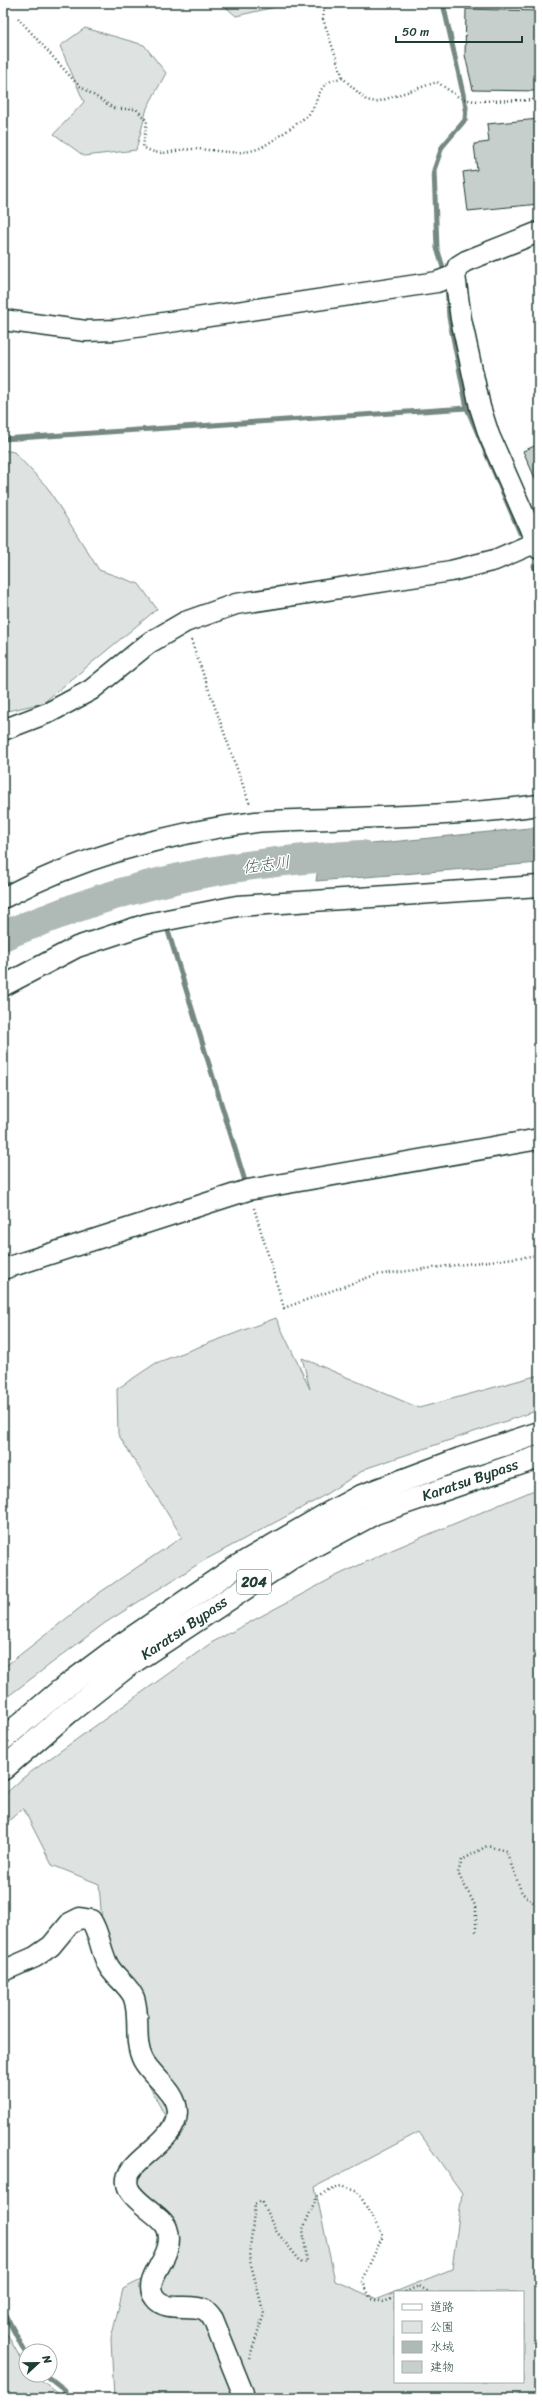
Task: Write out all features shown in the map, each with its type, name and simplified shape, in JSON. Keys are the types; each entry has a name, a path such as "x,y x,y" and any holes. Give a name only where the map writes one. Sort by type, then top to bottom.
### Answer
{"highway":[{"name":"Karatsu Bypass","path":"3,1739 61,1690 120,1646 233,1569 359,1496 460,1459 539,1433"},
{"name":"Karatsu Bypass","path":"3,1769 68,1712 130,1664 291,1558 375,1513 539,1457"}],"street":[{"path":"3,730 50,712 91,690 149,643 185,622 236,604 451,571 495,560 538,544 489,435 480,407 461,319 455,275 458,266 466,261 539,232"},
{"path":"3,320 86,331 116,330 437,282 455,275"},
{"path":"3,898 25,886 113,852 171,837 256,822 494,811 539,805"},
{"path":"3,986 77,947 147,924 237,906 539,886"},
{"path":"3,1269 248,1190 539,1139"},
{"path":"3,1971 35,1957 51,1946 70,1923 80,1918 91,1920 98,1930 103,1954 108,1966 133,1996 138,2015 137,2048 146,2067 172,2095 177,2112 169,2133 130,2171 127,2185 133,2198 164,2221 170,2237 168,2251 152,2279 151,2287 155,2299 166,2305 205,2310 213,2318 243,2393 243,2398"}],"path":[{"path":"325,3 323,19 343,78 366,100 377,102 437,82 460,98 474,101 539,100"},
{"path":"18,18 78,85 115,110 136,109 147,121 143,147 155,154 192,149 235,153 260,148 309,114 318,92 332,79 343,78"},
{"path":"185,622 256,822"},
{"path":"248,1190 284,1308 375,1275 539,1255"},
{"path":"476,1932 476,1907 458,1873 462,1860 487,1846 506,1851 522,1892 539,1906"},
{"path":"248,2363 251,2348 264,2314 249,2257 254,2204 261,2202 276,2231 302,2263 307,2262 302,2229 317,2196 341,2186 358,2192 383,2236 362,2280 371,2299 384,2302 394,2297"},
{"path":"407,2291 419,2286 427,2291"}],"green space":[{"path":"221,3 293,3 236,16"},
{"path":"85,28 144,45 166,73 147,108 136,150 84,156 54,134 84,102 60,46"},
{"path":"3,450 14,452 47,487 99,570 139,584 157,609 43,703 3,712"},
{"path":"276,1318 310,1389 302,1358 419,1408 539,1375 539,1410 367,1468 315,1501 203,1561 105,1623 3,1700 3,1668 99,1593 182,1537 118,1434 117,1389 156,1363"},
{"path":"539,1488 539,2398 114,2398 111,2339 123,2289 143,2279 173,2255 138,2198 139,2168 165,2116 131,2051 130,1995 105,1961 99,1884 52,1865 23,1808 3,1826 3,1796 24,1777 211,1643 336,1576 387,1552","holes":["419,2132 462,2193 452,2269 397,2291 524,2291 524,2383 394,2383 394,2292 377,2299 335,2281 315,2187"]},
{"path":"3,2327 18,2354 18,2383 45,2383 60,2395 60,2398 3,2398"}],"water":[{"path":"539,827 539,863 316,881 321,849"}],"building":[{"path":"466,9 539,11 539,91 473,90 465,55"},
{"path":"539,119 539,204 468,211 463,172 477,170 474,144 489,142 487,124"},
{"path":"539,444 539,487 523,451"}],"waterway":[{"path":"443,3 466,107 465,120 442,147 434,170 437,248 445,274"},
{"path":"447,284 449,317 467,408 520,533"},
{"path":"3,439 467,408"},
{"path":"534,566 539,578"},
{"name":"佐志川","path":"3,936 91,902 167,881 244,866 322,857 362,855"},
{"path":"168,931 245,1181"},
{"path":"3,2310 20,2343"},
{"path":"56,2383 65,2390 64,2398"}]}
